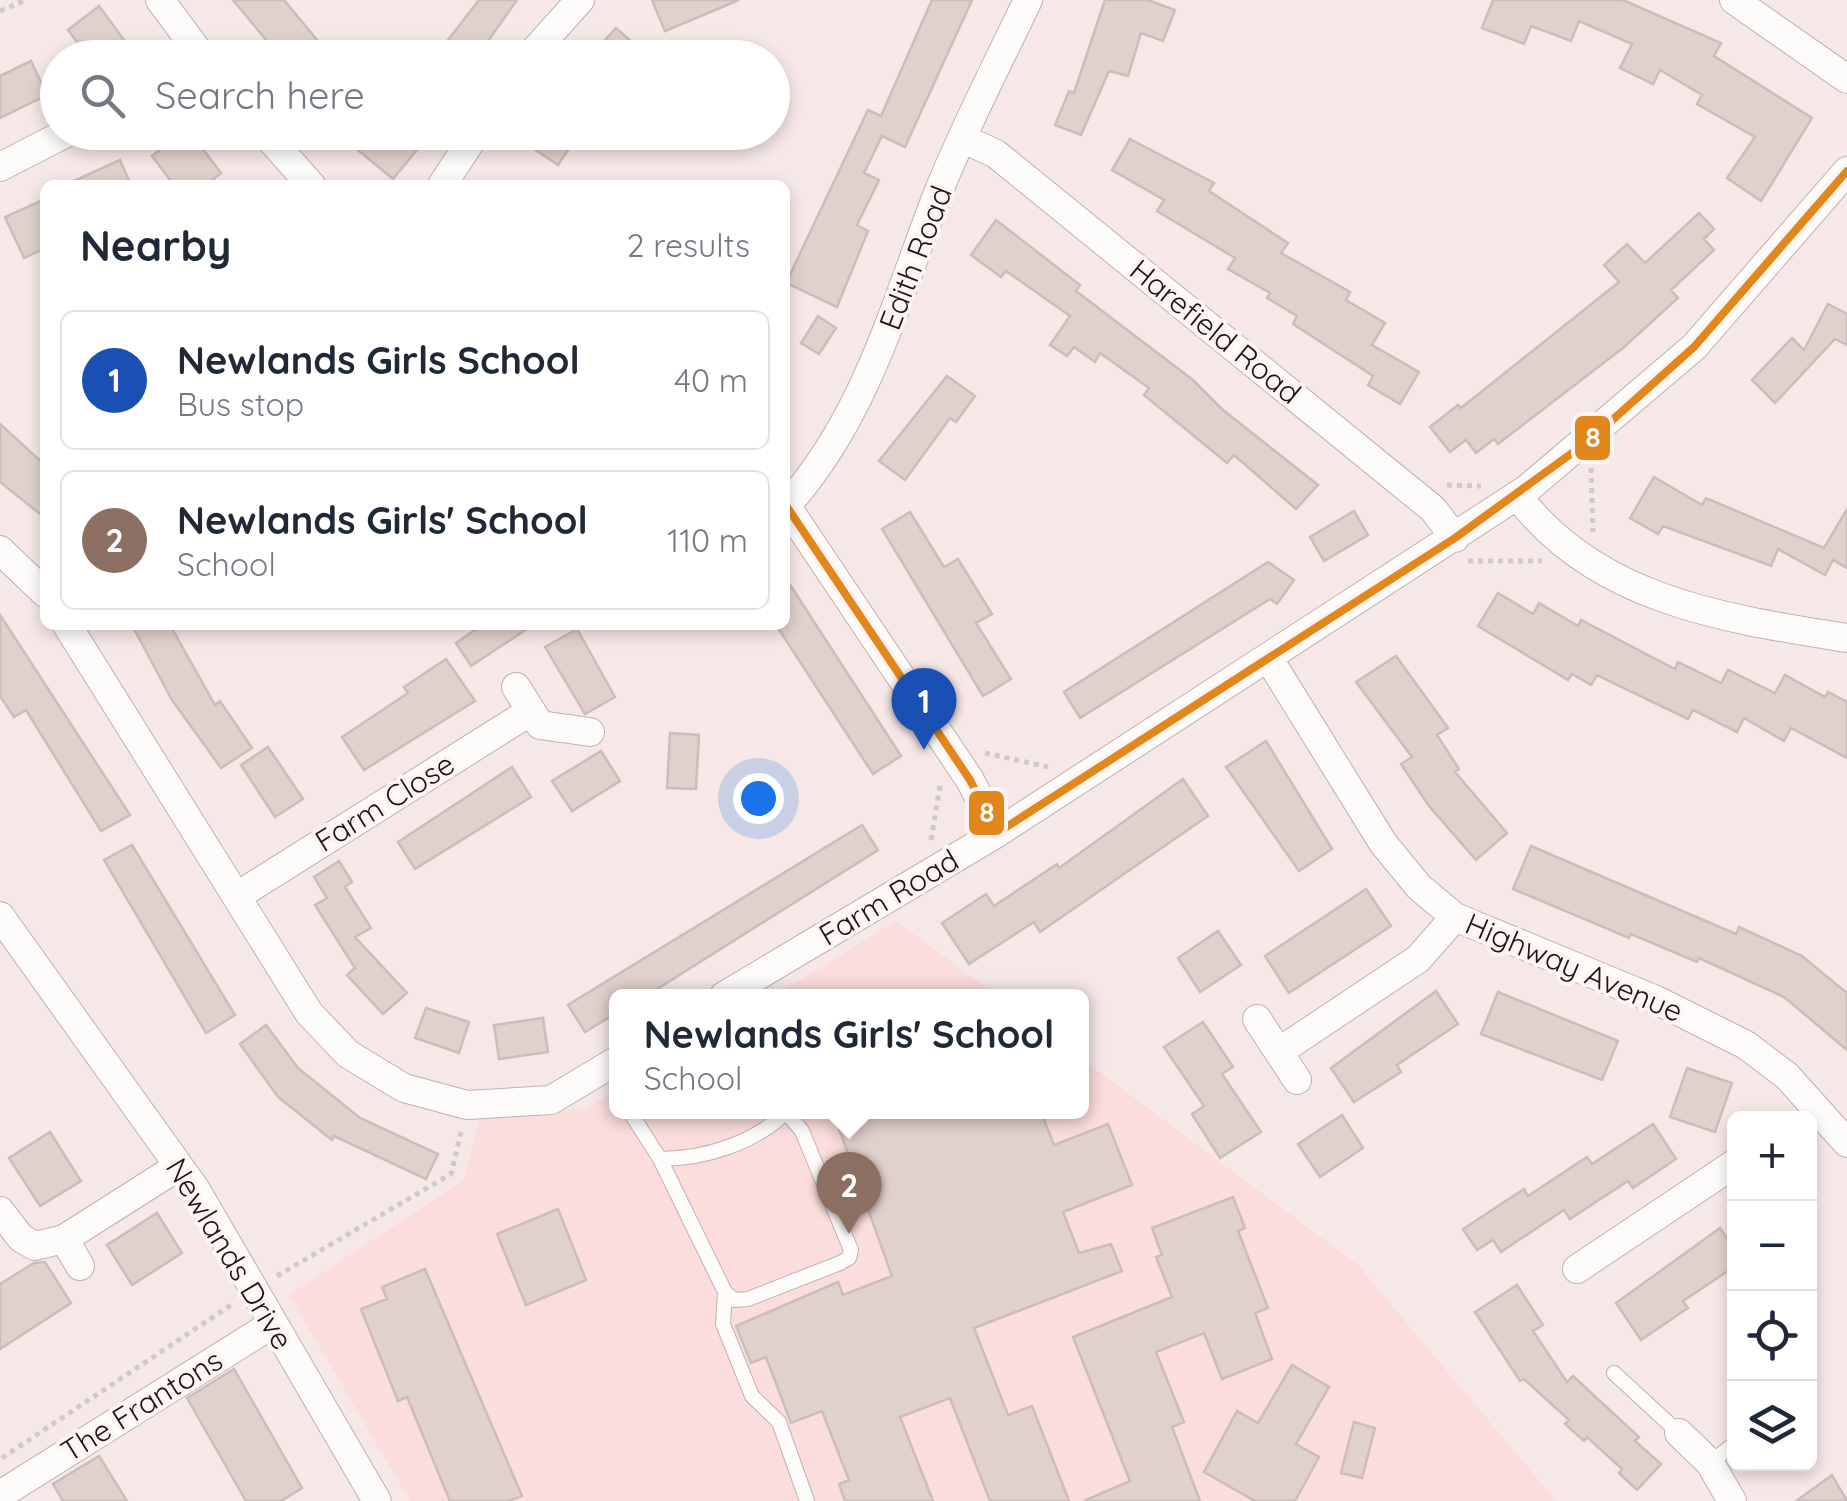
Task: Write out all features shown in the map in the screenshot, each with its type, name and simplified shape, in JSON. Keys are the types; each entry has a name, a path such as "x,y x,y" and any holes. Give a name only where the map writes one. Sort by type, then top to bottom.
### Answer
{"street":[{"path":"160,0 189,40"},
{"path":"544,40 580,0"},
{"name":"Edith Road","path":"790,501 815,474 872,376 940,190 1028,0"},
{"path":"1734,0 1847,79"},
{"name":"Harefield Road","path":"964,140 996,154 1434,509 1455,538"},
{"path":"0,167 40,146"},
{"path":"280,150 306,180"},
{"path":"445,180 466,150"},
{"name":"Farm Road","path":"736,989 997,833 1522,492 1694,347 1847,170"},
{"path":"1522,492 1531,514 1582,558 1638,590 1729,620 1847,638"},
{"path":"790,511 962,768 997,833"},
{"path":"0,550 40,587"},
{"path":"70,630 309,1013 348,1054 404,1088 467,1105 551,1100 609,1073"},
{"name":"Highway Avenue","path":"1270,658 1384,843 1419,886 1454,917 1656,1000 1746,1045 1787,1076 1809,1111"},
{"path":"516,687 540,725 590,732"},
{"name":"Farm Close","path":"238,895 531,711"},
{"path":"1280,1052 1418,958 1454,917"},
{"name":"Newlands Drive","path":"4,931 179,1166 377,1501"},
{"path":"1257,1019 1298,1080"},
{"name":"Highway Avenue","path":"1817,1119 1847,1144"},
{"path":"0,1211 10,1244 35,1246 64,1239 179,1166"},
{"path":"1577,1269 1727,1169"},
{"path":"64,1239 80,1266"},
{"name":"The Frantons","path":"12,1494 272,1325"},
{"path":"1679,1433 1710,1462 1732,1501"}],"lane":[{"path":"634,1119 660,1159 726,1292 734,1300 748,1299 849,1258 851,1250 802,1131 792,1119"},
{"path":"660,1159 694,1159 764,1131 778,1119"},
{"path":"726,1292 723,1324 752,1396 778,1422 807,1501"},
{"path":"1614,1373 1679,1433"},
{"path":"1710,1462 1727,1449"}],"path":[{"path":"0,11 26,0"},
{"path":"1399,482 1522,492"},
{"path":"0,1460 251,1291 452,1174 467,1105"}],"shaded area":[{"path":"896,921 988,989 785,989"},
{"path":"1089,1064 1358,1265 1556,1501 410,1501 289,1295 464,1180 480,1113 586,1109 609,1094 609,1119 1089,1119"}],"building":[{"path":"233,0 284,0 317,40 266,40"},
{"path":"479,0 517,0 489,40 448,40"},
{"path":"652,0 739,0 665,31"},
{"path":"932,0 972,0 905,147 882,136 864,173 879,180 857,225 868,231 837,307 790,285 790,275 868,110 881,116"},
{"path":"1105,0 1148,0 1175,10 1163,41 1141,33 1128,76 1109,71 1081,135 1055,125 1069,91 1074,93"},
{"path":"1493,0 1623,0 1721,43 1714,56 1812,118 1761,201 1727,178 1755,137 1697,104 1702,95 1660,70 1653,84 1620,68 1632,44 1579,21 1571,41 1531,26 1524,44 1482,28"},
{"path":"99,6 124,40 76,40 68,30"},
{"path":"616,28 630,40 605,40"},
{"path":"31,61 40,80 40,98 0,118 0,76"},
{"path":"1130,139 1214,183 1209,191 1288,243 1281,253 1350,292 1346,300 1385,323 1372,345 1419,372 1400,404 1368,385 1373,376 1293,324 1297,316 1267,298 1270,293 1228,269 1235,258 1157,211 1164,200 1112,170"},
{"path":"160,150 204,150 221,173 212,180 170,180 152,156"},
{"path":"358,150 417,150 393,179"},
{"path":"536,150 568,150 558,165"},
{"path":"120,160 129,180 76,180"},
{"path":"40,201 40,250 24,258 5,217"},
{"path":"1699,213 1714,229 1704,239 1714,250 1671,290 1678,298 1623,348 1498,444 1494,439 1476,453 1466,440 1450,452 1430,427 1458,405 1461,408 1619,282 1604,265 1627,244 1645,263"},
{"path":"996,220 1080,285 1076,291 1193,380 1223,410 1318,485 1296,509 1234,455 1227,463 1144,395 1149,388 1100,353 1095,362 1074,347 1067,356 1050,345 1070,316 1006,271 1001,277 971,255"},
{"path":"1828,304 1847,314 1847,345 1835,339 1775,403 1752,380 1792,338 1804,350"},
{"path":"818,316 836,328 819,354 801,343"},
{"path":"947,376 975,396 956,422 950,418 905,480 879,461"},
{"path":"0,424 40,460 40,514 0,482"},
{"path":"1654,477 1702,505 1706,498 1824,548 1847,509 1847,568 1833,560 1825,575 1778,549 1771,566 1663,526 1658,534 1630,518"},
{"path":"1354,511 1368,535 1324,561 1310,537"},
{"path":"910,512 944,567 958,559 992,614 976,623 1011,679 983,696 882,529"},
{"path":"1268,562 1294,580 1277,604 1270,599 1080,718 1064,692"},
{"path":"790,585 901,756 873,774 779,630 790,630"},
{"path":"1498,593 1533,614 1539,603 1578,626 1581,620 1675,669 1678,662 1721,683 1728,670 1775,693 1785,675 1825,697 1828,692 1847,702 1847,758 1791,728 1784,741 1744,718 1737,732 1693,710 1688,719 1597,675 1591,685 1572,674 1568,680 1478,626"},
{"path":"0,615 130,815 101,831 26,710 14,717 0,696"},
{"path":"135,630 173,630 215,705 220,701 252,748 221,768 172,700"},
{"path":"475,630 525,630 471,666 456,643"},
{"path":"578,630 615,697 585,714 545,647"},
{"path":"1396,656 1448,728 1437,735 1459,769 1455,772 1507,833 1476,860 1429,806 1401,764 1412,757 1356,682"},
{"path":"446,659 475,701 364,770 342,737 408,693 404,687"},
{"path":"670,733 699,735 696,789 667,788"},
{"path":"1266,741 1332,849 1299,871 1226,767"},
{"path":"268,747 303,799 275,817 241,765"},
{"path":"601,751 620,781 572,811 552,781"},
{"path":"512,767 531,797 415,869 398,842"},
{"path":"1183,779 1208,816 1040,932 1034,922 969,964 942,923 986,894 994,906 1057,864 1059,868"},
{"path":"862,825 878,850 657,989 609,989 609,1017 585,1032 568,1005"},
{"path":"132,845 235,1015 206,1033 104,860"},
{"path":"1531,846 1736,934 1739,927 1802,956 1847,993 1847,1050 1784,997 1699,958 1697,962 1631,934 1629,938 1513,889"},
{"path":"339,861 352,882 345,887 371,928 355,937 407,993 383,1014 347,975 355,968 315,905 327,898 314,877"},
{"path":"1366,889 1391,926 1289,993 1265,956"},
{"path":"1218,931 1241,965 1200,992 1178,958"},
{"path":"1436,991 1458,1024 1397,1065 1401,1072 1354,1102 1331,1068"},
{"path":"1498,992 1618,1041 1602,1080 1481,1034"},
{"path":"426,1008 469,1022 459,1053 415,1038"},
{"path":"543,1018 548,1052 499,1059 494,1025"},
{"path":"1203,1022 1233,1067 1222,1074 1261,1132 1220,1158 1192,1114 1204,1106 1164,1047"},
{"path":"266,1025 298,1068 360,1118 438,1154 426,1179 334,1136 332,1140 278,1097 240,1044"},
{"path":"1687,1068 1732,1083 1715,1132 1670,1117"},
{"path":"1342,1115 1363,1148 1320,1177 1298,1144"},
{"path":"836,1119 1044,1119 1054,1145 1108,1124 1132,1185 1063,1212 1079,1253 1111,1244 1122,1271 974,1328 1008,1415 1032,1406 1069,1501 990,1501 950,1398 900,1417 933,1501 845,1501 839,1484 849,1480 822,1411 791,1423 766,1357 751,1363 736,1326 838,1282 843,1295 892,1276"},
{"path":"1653,1124 1676,1159 1633,1188 1628,1181 1570,1219 1564,1210 1501,1252 1493,1240 1477,1250 1463,1229 1524,1189 1528,1196 1587,1157 1592,1164"},
{"path":"50,1132 81,1181 40,1206 9,1158"},
{"path":"1233,1197 1245,1228 1238,1231 1268,1308 1255,1313 1272,1359 1222,1379 1204,1333 1156,1352 1184,1422 1172,1427 1200,1501 1084,1501 1130,1481 1073,1337 1172,1297 1156,1257 1162,1255 1152,1228"},
{"path":"558,1209 586,1280 526,1305 497,1234"},
{"path":"157,1213 182,1253 132,1285 107,1245"},
{"path":"1720,1228 1727,1238 1727,1272 1683,1301 1688,1308 1641,1340 1616,1303"},
{"path":"45,1262 71,1303 0,1349 0,1284 34,1263"},
{"path":"425,1269 522,1496 509,1501 450,1501 407,1397 398,1401 361,1309 387,1299 382,1287"},
{"path":"1517,1285 1543,1325 1533,1331 1567,1382 1573,1376 1639,1437 1635,1441 1661,1464 1637,1490 1619,1473 1622,1469 1587,1437 1584,1441 1565,1424 1569,1420 1524,1379 1520,1381 1475,1312"},
{"path":"1292,1365 1329,1387 1296,1444 1319,1457 1295,1501 1255,1501 1204,1472 1237,1411 1258,1423"},
{"path":"234,1369 302,1488 281,1501 246,1501 187,1398"},
{"path":"1354,1422 1375,1428 1362,1478 1341,1473"},
{"path":"99,1456 127,1501 63,1501 53,1484"},
{"path":"1832,1475 1847,1501 1796,1501"}],"transit line":[{"name":"8","path":"790,511 970,780 997,833 1455,538 1590,440 1694,347 1847,171"}],"place":[{"name":"Newlands Girls School","path":"924,750"},
{"name":"Newlands Girls' School","path":"849,1234"}]}
